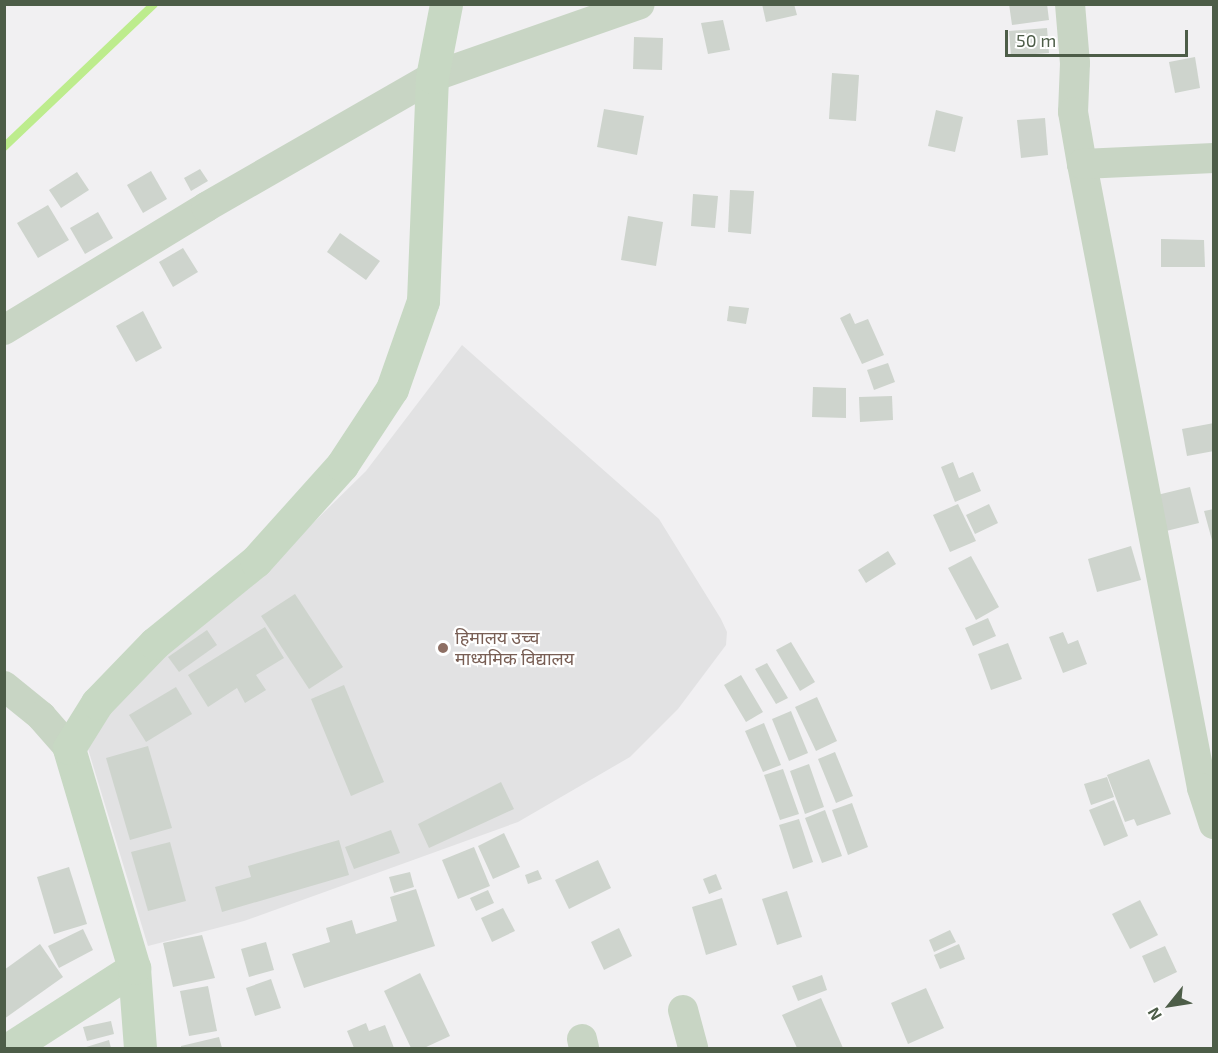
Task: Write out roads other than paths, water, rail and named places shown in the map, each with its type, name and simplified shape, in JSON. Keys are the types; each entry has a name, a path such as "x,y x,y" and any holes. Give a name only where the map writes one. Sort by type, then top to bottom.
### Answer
{"street":[{"path":"69,748 98,703 155,643 256,561 342,465 392,389 423,301 432,77 446,4"},
{"path":"4,330 206,207 432,77 640,4"},
{"path":"1070,4 1075,63 1073,112 1082,164 1202,788 1214,824"},
{"path":"1082,164 1214,158"},
{"path":"4,686 41,716 69,748 134,968 140,1048"},
{"path":"10,1048 134,968"},
{"path":"683,1010 693,1048"}],"waterway":[{"path":"4,147 154,4"}],"place":[{"name":"हिमालय उच्च माध्यमिक विद्यालय","path":"443,648"}]}
